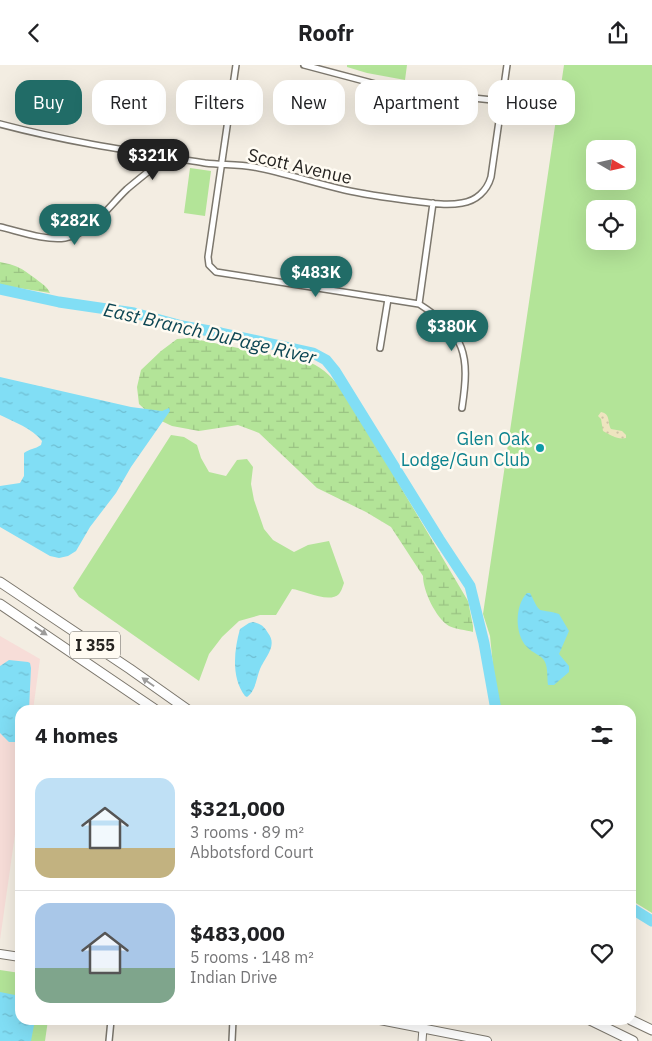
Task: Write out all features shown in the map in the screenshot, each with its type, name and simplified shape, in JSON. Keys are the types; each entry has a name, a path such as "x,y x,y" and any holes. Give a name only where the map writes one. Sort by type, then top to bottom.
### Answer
{"highway":[{"name":"I 355","path":"0,583 181,705"},
{"name":"I 355","path":"0,604 149,705"},
{"path":"636,1022 652,1029"},
{"path":"600,1025 633,1041"}],"main road":[{"path":"0,954 15,956"},
{"path":"411,1025 487,1041"}],"street":[{"path":"236,65 208,257 209,265 216,272 419,304 443,320 461,346 466,370 462,408"},
{"path":"304,65 383,86 425,93 488,100"},
{"path":"506,80 508,65"},
{"name":"Scott Avenue","path":"0,124 75,142 221,165 250,166 295,176 346,191 434,203 462,203 476,199 486,188 491,177 499,125"},
{"path":"0,227 48,237 63,238 77,235 89,228 128,189 166,157"},
{"path":"419,304 434,203"},
{"path":"380,348 388,299"},
{"path":"109,1041 111,1025"},
{"path":"232,1041 233,1025"},
{"path":"422,1041 423,1027"}],"shaded area":[{"path":"0,636 40,659 34,705 15,705 15,834 0,940"}],"green space":[{"path":"347,65 407,65 405,80 347,67"},
{"path":"564,65 652,65 652,913 636,903 636,705 500,705 494,676 490,636 483,614 555,125 575,125 575,80 562,80"},
{"path":"190,168 211,171 205,216 184,213"},
{"path":"0,262 23,270 44,285 50,293 0,285"},
{"path":"190,338 304,361 315,365 333,379 360,418 468,601 473,632 449,626 439,617 425,589 423,576 391,527 366,512 317,488 259,433 238,425 199,431 172,426 153,417 139,404 137,387 141,370 177,339"},
{"path":"171,435 184,437 197,445 201,458 209,472 226,476 237,460 247,459 253,467 251,484 254,500 264,529 273,540 294,552 308,545 329,541 344,583 339,594 329,598 292,589 276,615 260,615 239,621 222,637 209,654 199,681 79,597 73,588"},
{"path":"0,970 15,972 15,1025 47,1025 45,1041 0,1041"}],"sand":[{"path":"601,412 608,416 611,429 622,431 626,438 617,438 603,431 601,419 598,416"}],"water":[{"path":"0,377 131,407 162,411 169,408 170,411 131,467 116,493 90,527 76,551 68,556 59,558 50,556 0,527 0,486 20,483 24,476 24,453 41,445 42,441 28,429 0,415"},
{"path":"527,593 530,593 540,610 559,614 569,631 559,654 569,666 569,672 554,685 548,685 547,667 544,660 527,647 520,635 518,612"},
{"path":"253,622 264,627 272,642 254,688 247,697 237,681 235,655 240,629"},
{"path":"9,660 28,662 31,668 29,705 15,705 15,742 9,742 0,733 0,666"},
{"path":"0,992 15,995 15,1025 34,1025 31,1041 0,1041"}],"waterway":[{"name":"East Branch DuPage River","path":"0,289 59,302 134,313 182,326 313,353 326,360 335,371 470,586 484,643 495,705"},
{"name":"East Branch DuPage River","path":"636,911 652,921"}],"place":[{"name":"Glen Oak Lodge/Gun Club","path":"540,448"}]}
